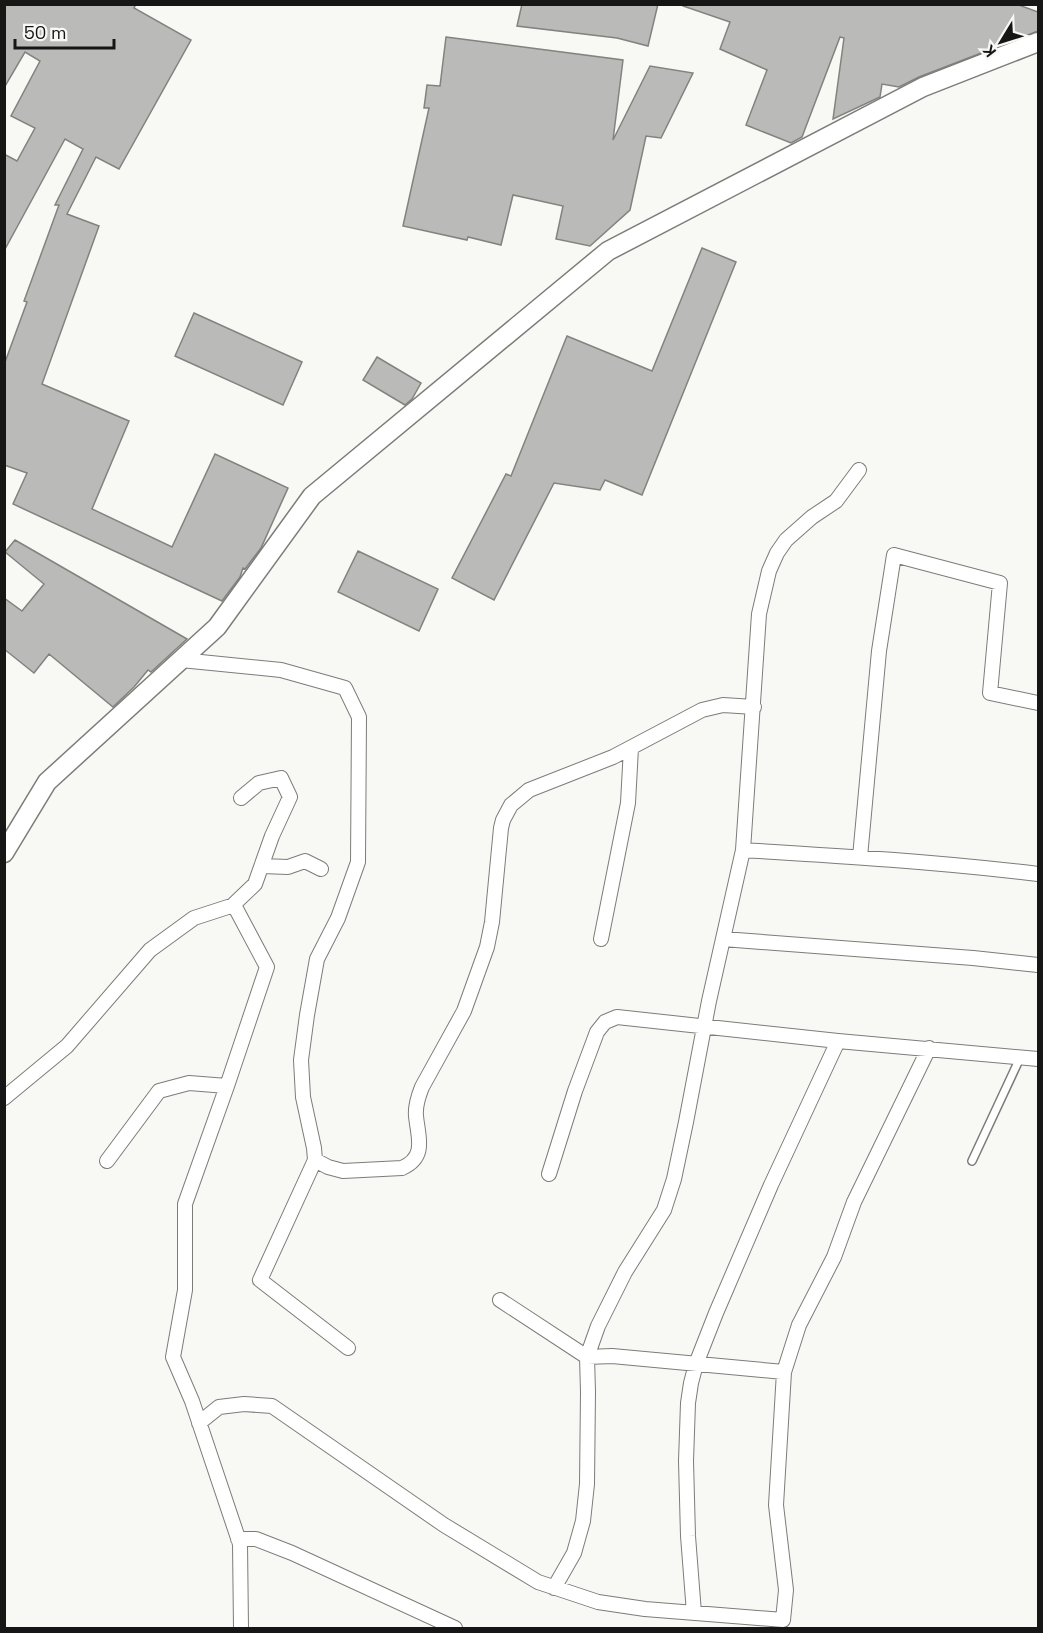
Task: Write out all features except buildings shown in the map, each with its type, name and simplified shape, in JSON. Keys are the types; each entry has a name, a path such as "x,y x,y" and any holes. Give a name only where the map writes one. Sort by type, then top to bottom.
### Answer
{"street":[{"path":"4,853 47,782 217,627 312,496 608,250 923,87 1038,42"},
{"path":"554,1588 574,1553 583,1521 587,1484 587,1357 598,1326 625,1272 664,1210 686,1122 704,1027 743,850 759,614 769,571 786,540 813,516 836,501 859,470"},
{"path":"860,857 879,651 894,555 1000,583 990,693 1038,703"},
{"path":"181,660 281,670 345,687 359,717 358,862 338,918 317,959 301,1060 303,1097 315,1160 260,1281 348,1348"},
{"path":"315,1160 343,1171 402,1168 408,1166 416,1157 420,1146 416,1117 418,1097 464,1011 487,947 492,922 501,828 507,812 516,799 529,790 613,758 702,710 723,705 754,707"},
{"path":"601,939 628,803 630,748"},
{"path":"4,1098 67,1046 150,950 194,918 233,905 255,884 272,836 290,796 282,778 259,783 241,798"},
{"path":"743,850 860,857 1038,874"},
{"path":"262,866 288,867 305,861 321,869"},
{"path":"233,905 267,967 185,1204 185,1290 173,1357 192,1401 240,1544 242,1629"},
{"path":"723,939 1038,965"},
{"path":"549,1174 575,1091 600,1027 617,1017 838,1041 1038,1059"},
{"path":"694,1613 688,1536 687,1461 688,1403 691,1383 716,1312 771,1185 838,1041"},
{"path":"199,1423 219,1407 244,1404 272,1406 444,1525 538,1582 554,1588 598,1602 645,1609 783,1620 786,1590 776,1505 784,1372 799,1325 834,1257 854,1202 929,1048"},
{"path":"107,1161 159,1091 189,1083 227,1086"},
{"path":"500,1300 587,1357 612,1356 784,1372"},
{"path":"238,1539 256,1539 291,1553 456,1629"}],"lane":[{"path":"972,1161 1021,1057"}]}
